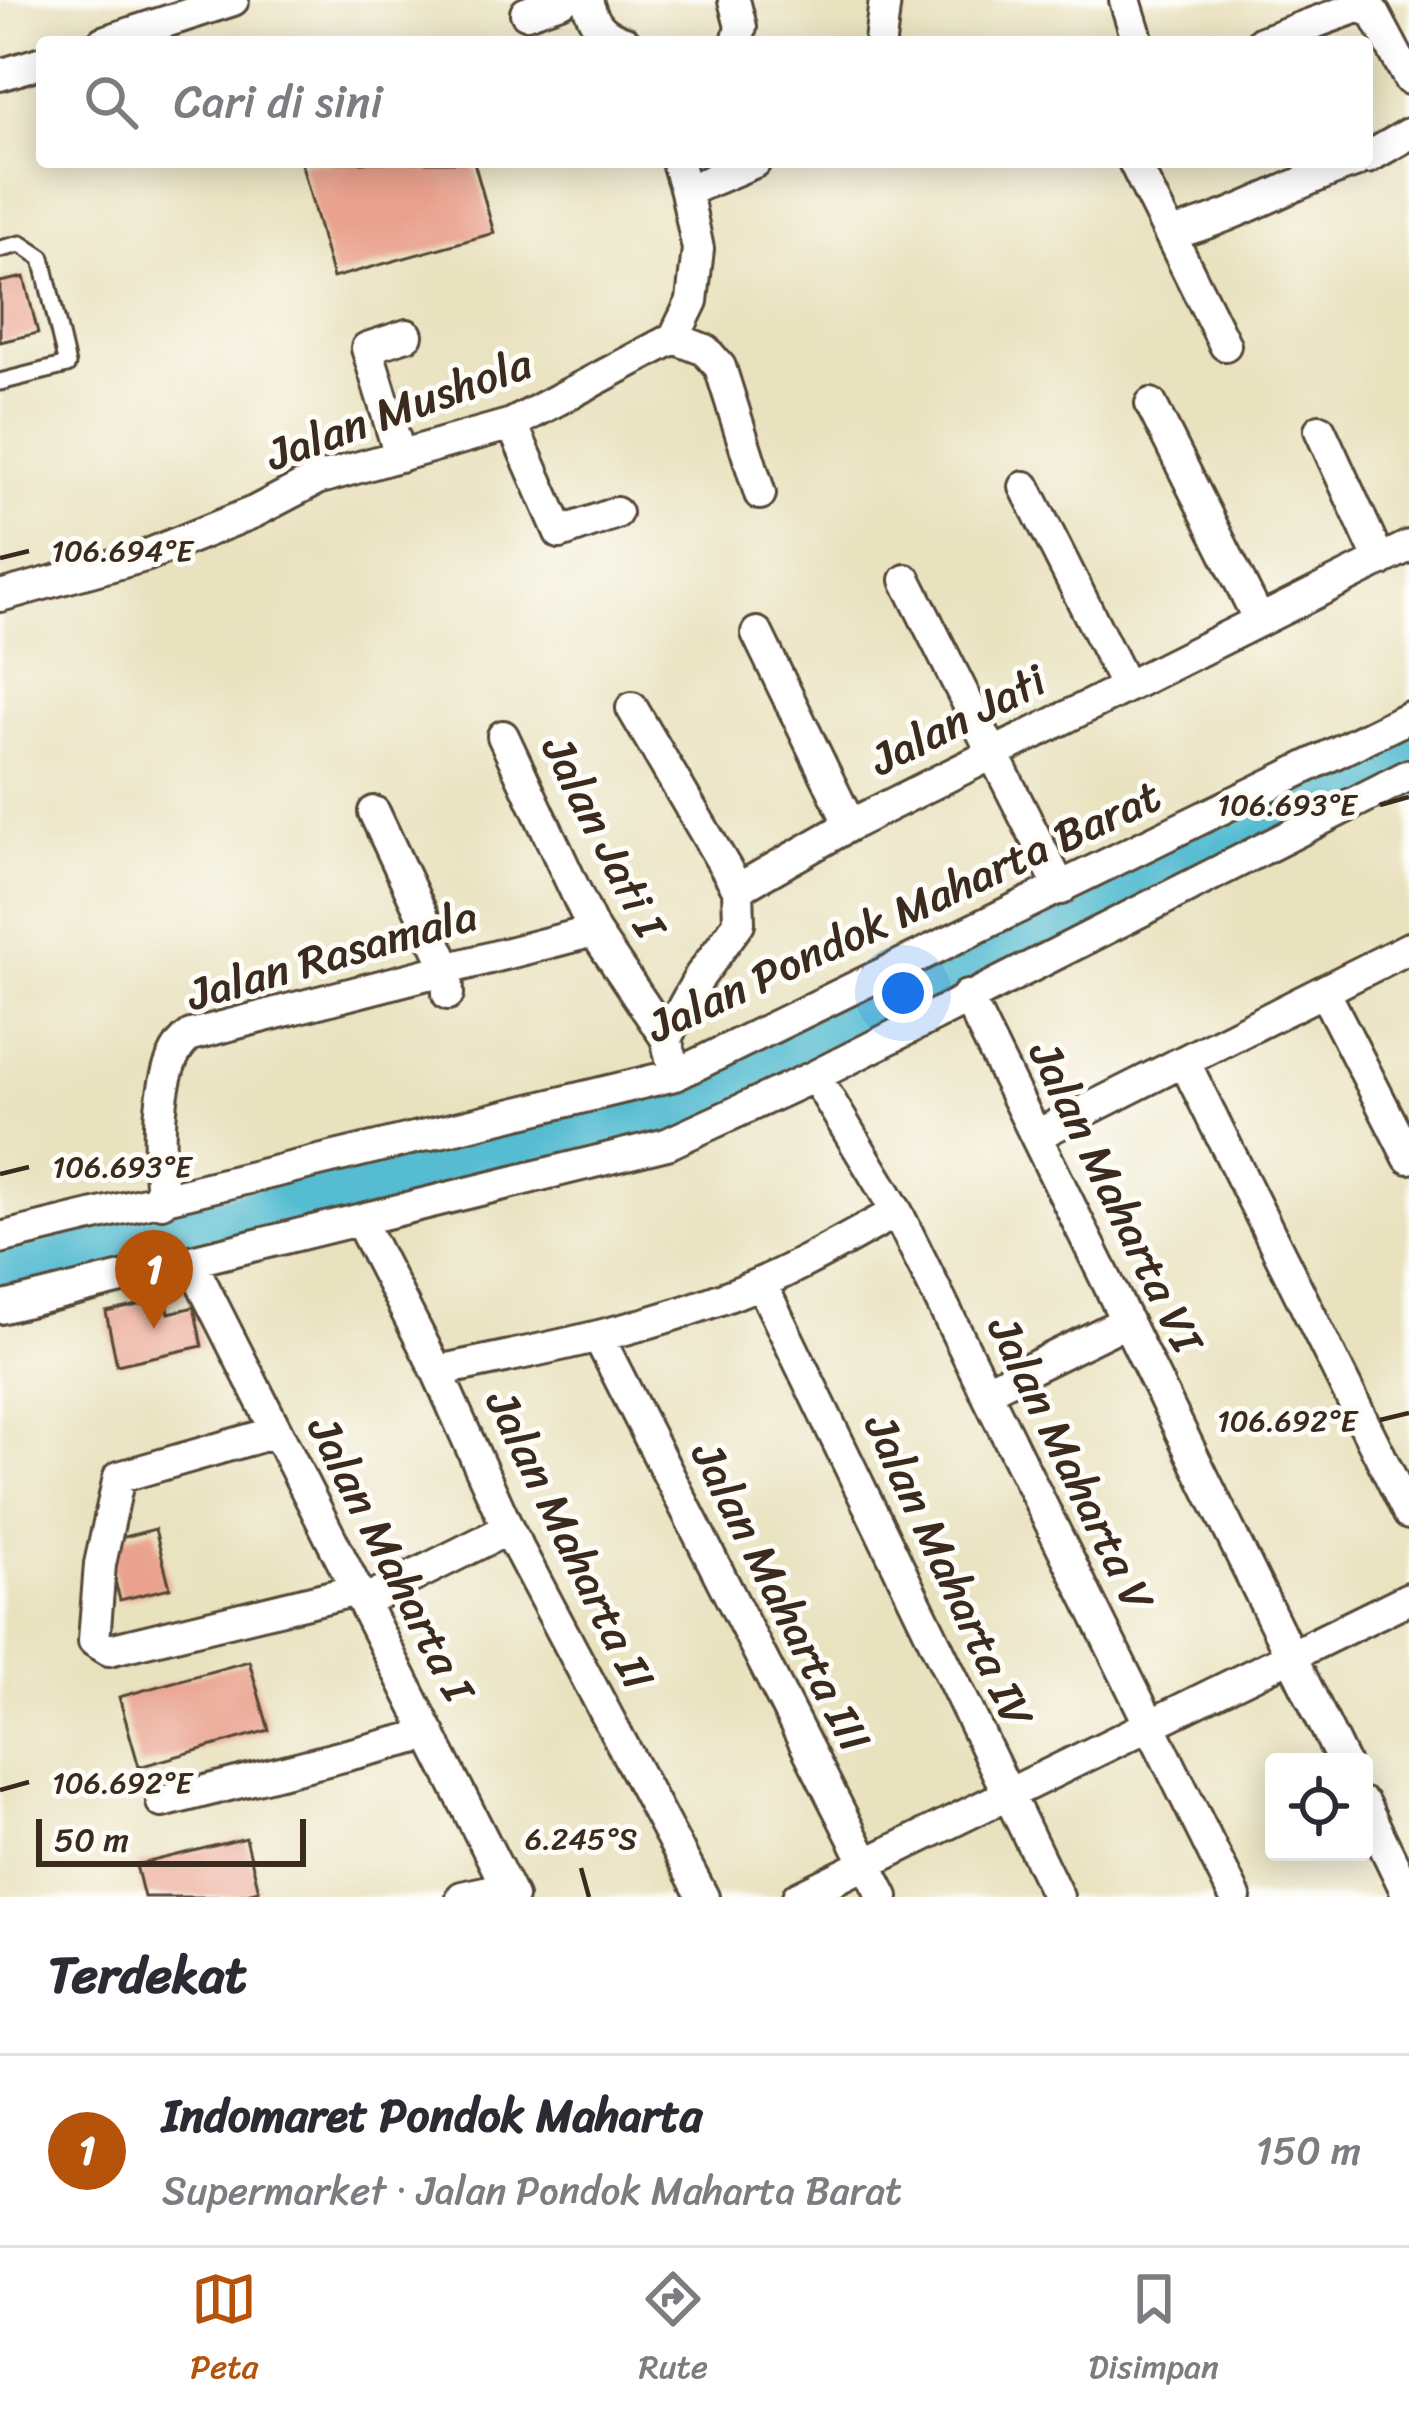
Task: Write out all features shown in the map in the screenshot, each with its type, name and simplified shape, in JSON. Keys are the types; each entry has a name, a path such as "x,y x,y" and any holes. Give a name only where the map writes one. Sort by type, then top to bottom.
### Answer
{"street":[{"path":"121,36 232,0"},
{"path":"526,13 563,0"},
{"path":"587,0 592,21 607,36"},
{"path":"734,0 739,36"},
{"path":"860,0 879,36"},
{"path":"880,36 885,0"},
{"path":"1125,0 1136,36"},
{"path":"1278,36 1360,6 1374,13 1409,79"},
{"path":"0,75 36,64"},
{"path":"1373,155 1409,134"},
{"path":"726,168 682,177 698,249 692,302 674,338 705,350 720,367 760,494"},
{"path":"1136,168 1154,210 1174,233 1225,345"},
{"path":"1174,233 1231,218 1278,190 1338,168"},
{"path":"400,456 368,348 407,335"},
{"name":"Jalan Mushola","path":"0,596 145,556 254,512 317,479 512,424 674,338"},
{"path":"1151,404 1258,618"},
{"path":"512,424 560,533 616,513"},
{"path":"1320,430 1380,561"},
{"path":"1025,487 1126,687"},
{"name":"Jalan Jati","path":"738,889 850,825 1409,546"},
{"path":"906,580 1061,889"},
{"path":"758,633 850,825"},
{"path":"632,707 738,889 739,922 700,976 666,1038 675,1075"},
{"name":"Jalan Pondok Maharta Barat","path":"0,1238 675,1075 1409,717"},
{"name":"Jalan Jati I","path":"503,736 594,931 666,1038"},
{"path":"0,1308 649,1150 815,1076 968,996 1406,785"},
{"path":"374,812 448,981"},
{"name":"Jalan Rasamala","path":"162,1202 162,1107 170,1058 190,1034 448,981 594,931"},
{"path":"1037,1136 1409,948"},
{"path":"1324,991 1409,1158"},
{"name":"Jalan Maharta VI","path":"968,996 1339,1753"},
{"path":"1184,1061 1409,1514"},
{"name":"Jalan Maharta V","path":"815,1076 897,1212 1235,1897"},
{"path":"437,1371 599,1338 761,1283 897,1212"},
{"name":"Jalan Maharta II","path":"360,1221 437,1371 508,1529 703,1897"},
{"name":"Jalan Maharta I","path":"191,1262 510,1892"},
{"name":"Jalan Maharta IV","path":"761,1283 1006,1798 1058,1897"},
{"path":"985,1391 1127,1321"},
{"name":"Jalan Maharta III","path":"599,1338 883,1897"},
{"path":"276,1432 119,1478 100,1564 94,1641 109,1650 360,1595 508,1529"},
{"path":"798,1897 1409,1598"},
{"path":"162,1802 430,1734"},
{"path":"1373,1823 1409,1897"},
{"path":"462,1897 510,1892"}],"lane":[{"path":"0,250 21,244 42,258 67,365 0,382"}],"building":[{"path":"303,168 476,168 494,233 333,278"},
{"path":"24,277 38,333 0,342 0,282"},
{"path":"166,1299 169,1313 194,1307 202,1346 117,1365 106,1312"},
{"path":"155,1529 170,1588 120,1600 105,1542"},
{"path":"249,1661 269,1730 139,1767 119,1697"},
{"path":"246,1838 259,1891 234,1897 144,1897 136,1865"}],"waterway":[{"path":"0,1285 675,1115 1409,751"}],"place":[{"name":"Indomaret Pondok Maharta","path":"154,1329"}]}
